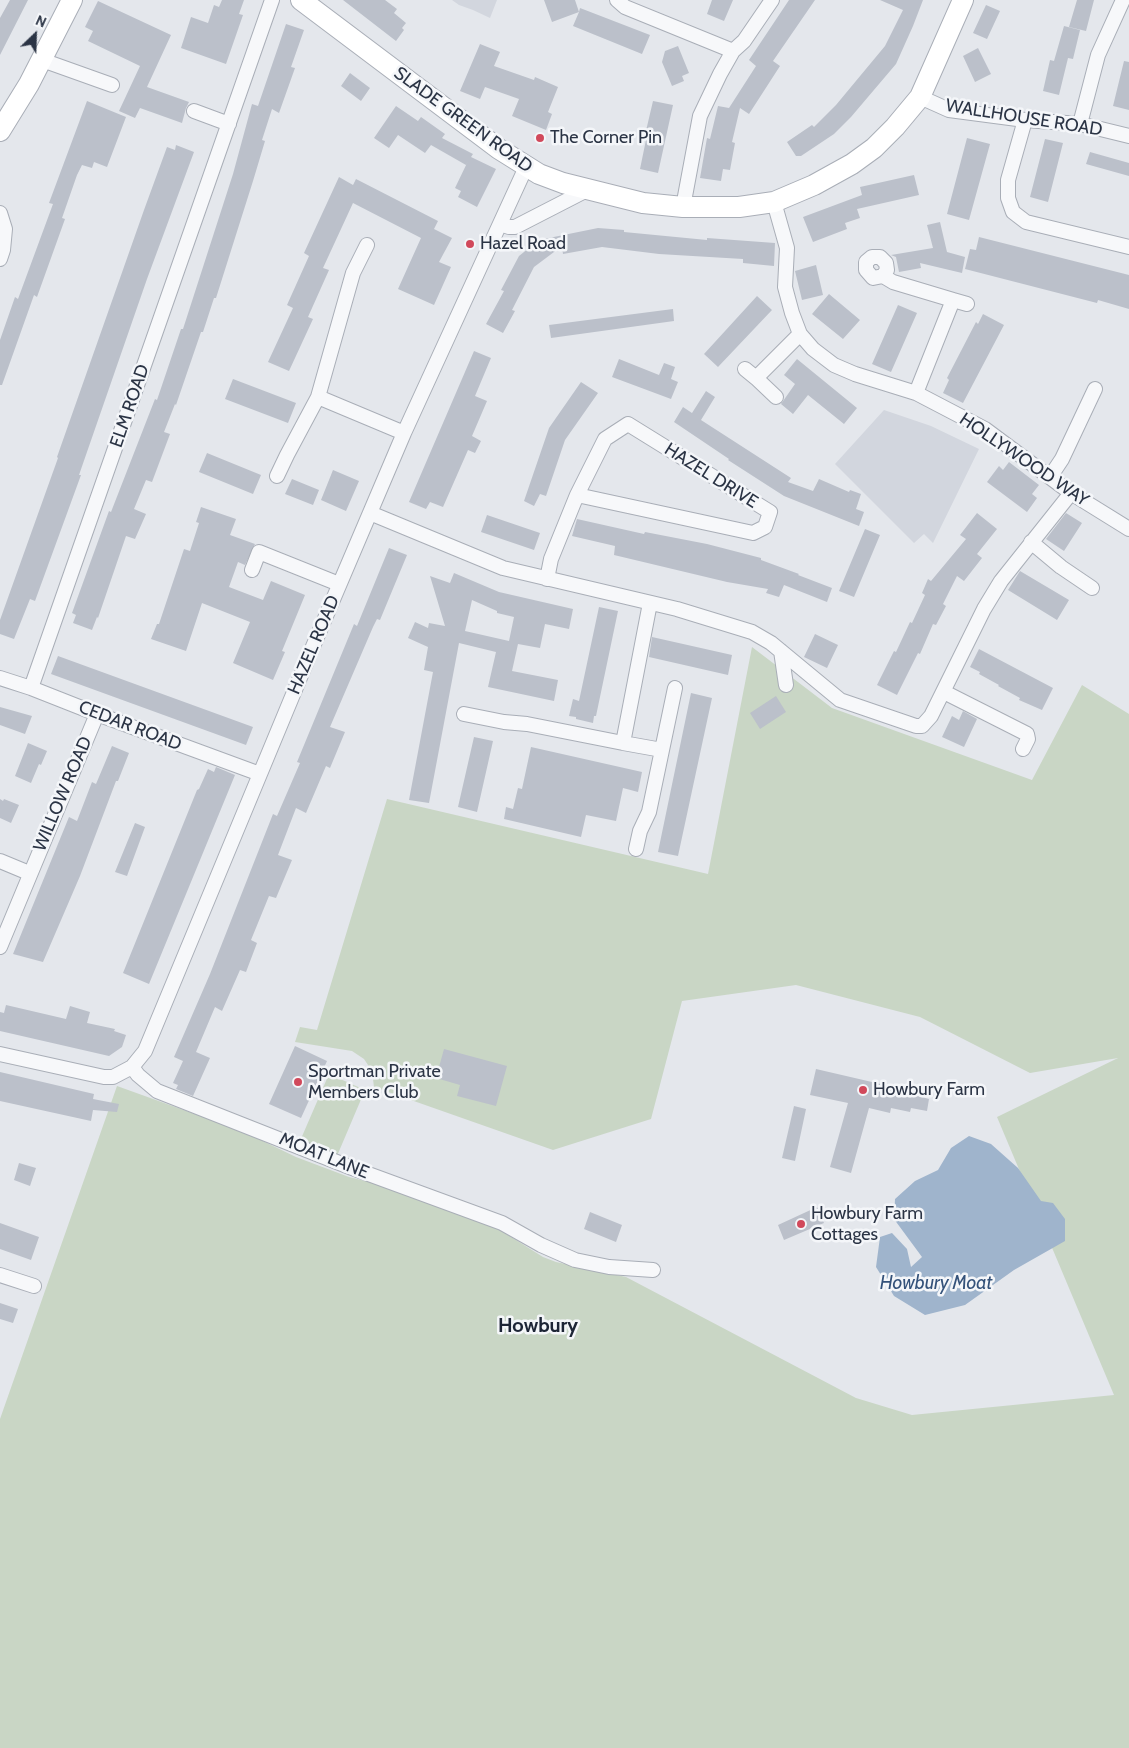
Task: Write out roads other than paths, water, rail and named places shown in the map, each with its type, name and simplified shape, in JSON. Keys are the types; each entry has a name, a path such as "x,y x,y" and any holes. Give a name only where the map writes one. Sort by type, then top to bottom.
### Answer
{"street":[{"path":"0,131 30,84 72,0"},
{"name":"ELM ROAD","path":"31,688 272,0"},
{"name":"SLADE GREEN ROAD","path":"301,0 491,144 526,167 553,180 587,190 643,203 683,207 738,207 774,202 814,185 852,164 874,148 895,127 920,97 963,0"},
{"path":"617,0 625,6 733,51"},
{"path":"683,207 700,116 733,51 744,41 772,0"},
{"path":"1080,124 1098,56 1123,0"},
{"path":"42,60 112,85"},
{"name":"WALLHOUSE ROAD","path":"920,97 949,110 1025,120 1080,124 1129,136"},
{"path":"194,111 229,124"},
{"path":"1025,120 1008,180 1008,198 1013,212 1026,222 1129,247"},
{"name":"HAZEL ROAD","path":"132,1067 145,1051 339,584 404,433 526,167"},
{"path":"500,224 515,227 587,190"},
{"name":"HOLLYWOOD WAY","path":"774,202 787,248 785,287 800,334 813,349 834,364 855,374 916,392 984,430 1071,493 1129,529"},
{"path":"0,213 5,229 0,259"},
{"path":"277,476 286,455 318,397 354,273 367,245"},
{"path":"883,276 893,282 967,304"},
{"path":"916,392 953,300"},
{"path":"776,398 750,373 800,334"},
{"path":"1050,477 1062,459 1095,390"},
{"path":"318,397 404,433"},
{"name":"HAZEL DRIVE","path":"547,580 551,559 577,495 605,439 628,424 770,512 765,527 753,533 577,495"},
{"path":"370,513 503,568 547,580 650,602 752,632 780,651 840,700 912,726 922,726 928,720 944,692 984,609 1001,581 1071,493"},
{"path":"1031,542 1061,568 1092,588"},
{"path":"252,570 259,552 339,584"},
{"path":"623,743 650,602"},
{"path":"780,651 786,685"},
{"name":"CEDAR ROAD","path":"0,678 260,774"},
{"path":"636,848 640,831 649,812 675,688"},
{"path":"944,692 1027,734 1028,739 1023,749"},
{"name":"WILLOW ROAD","path":"0,947 29,873 97,714"},
{"path":"464,714 662,750"},
{"name":"WILLOW ROAD","path":"0,860 29,873"},
{"path":"0,1054 104,1077 113,1077 132,1067"},
{"name":"MOAT LANE","path":"132,1067 157,1090 197,1108 234,1120 352,1168 502,1223 541,1245 575,1260 609,1267 653,1270"},
{"path":"0,1275 34,1286"}],"water":[{"name":"Howbury Moat","path":"969,1136 991,1144 1018,1168 1041,1201 1053,1203 1065,1219 1065,1241 1014,1270 965,1305 925,1315 894,1296 876,1267 880,1237 892,1233 907,1249 911,1267 922,1257 894,1219 895,1199 915,1181 938,1170 951,1148"}],"place":[{"name":"The Corner Pin","path":"540,138"},
{"name":"Hazel Road","path":"470,244"},
{"name":"Sportman Private Members Club","path":"298,1082"},
{"name":"Howbury Farm","path":"863,1090"},
{"name":"Howbury Farm Cottages","path":"801,1224"}],"district":[{"name":"Howbury","path":"538,1326"}]}
